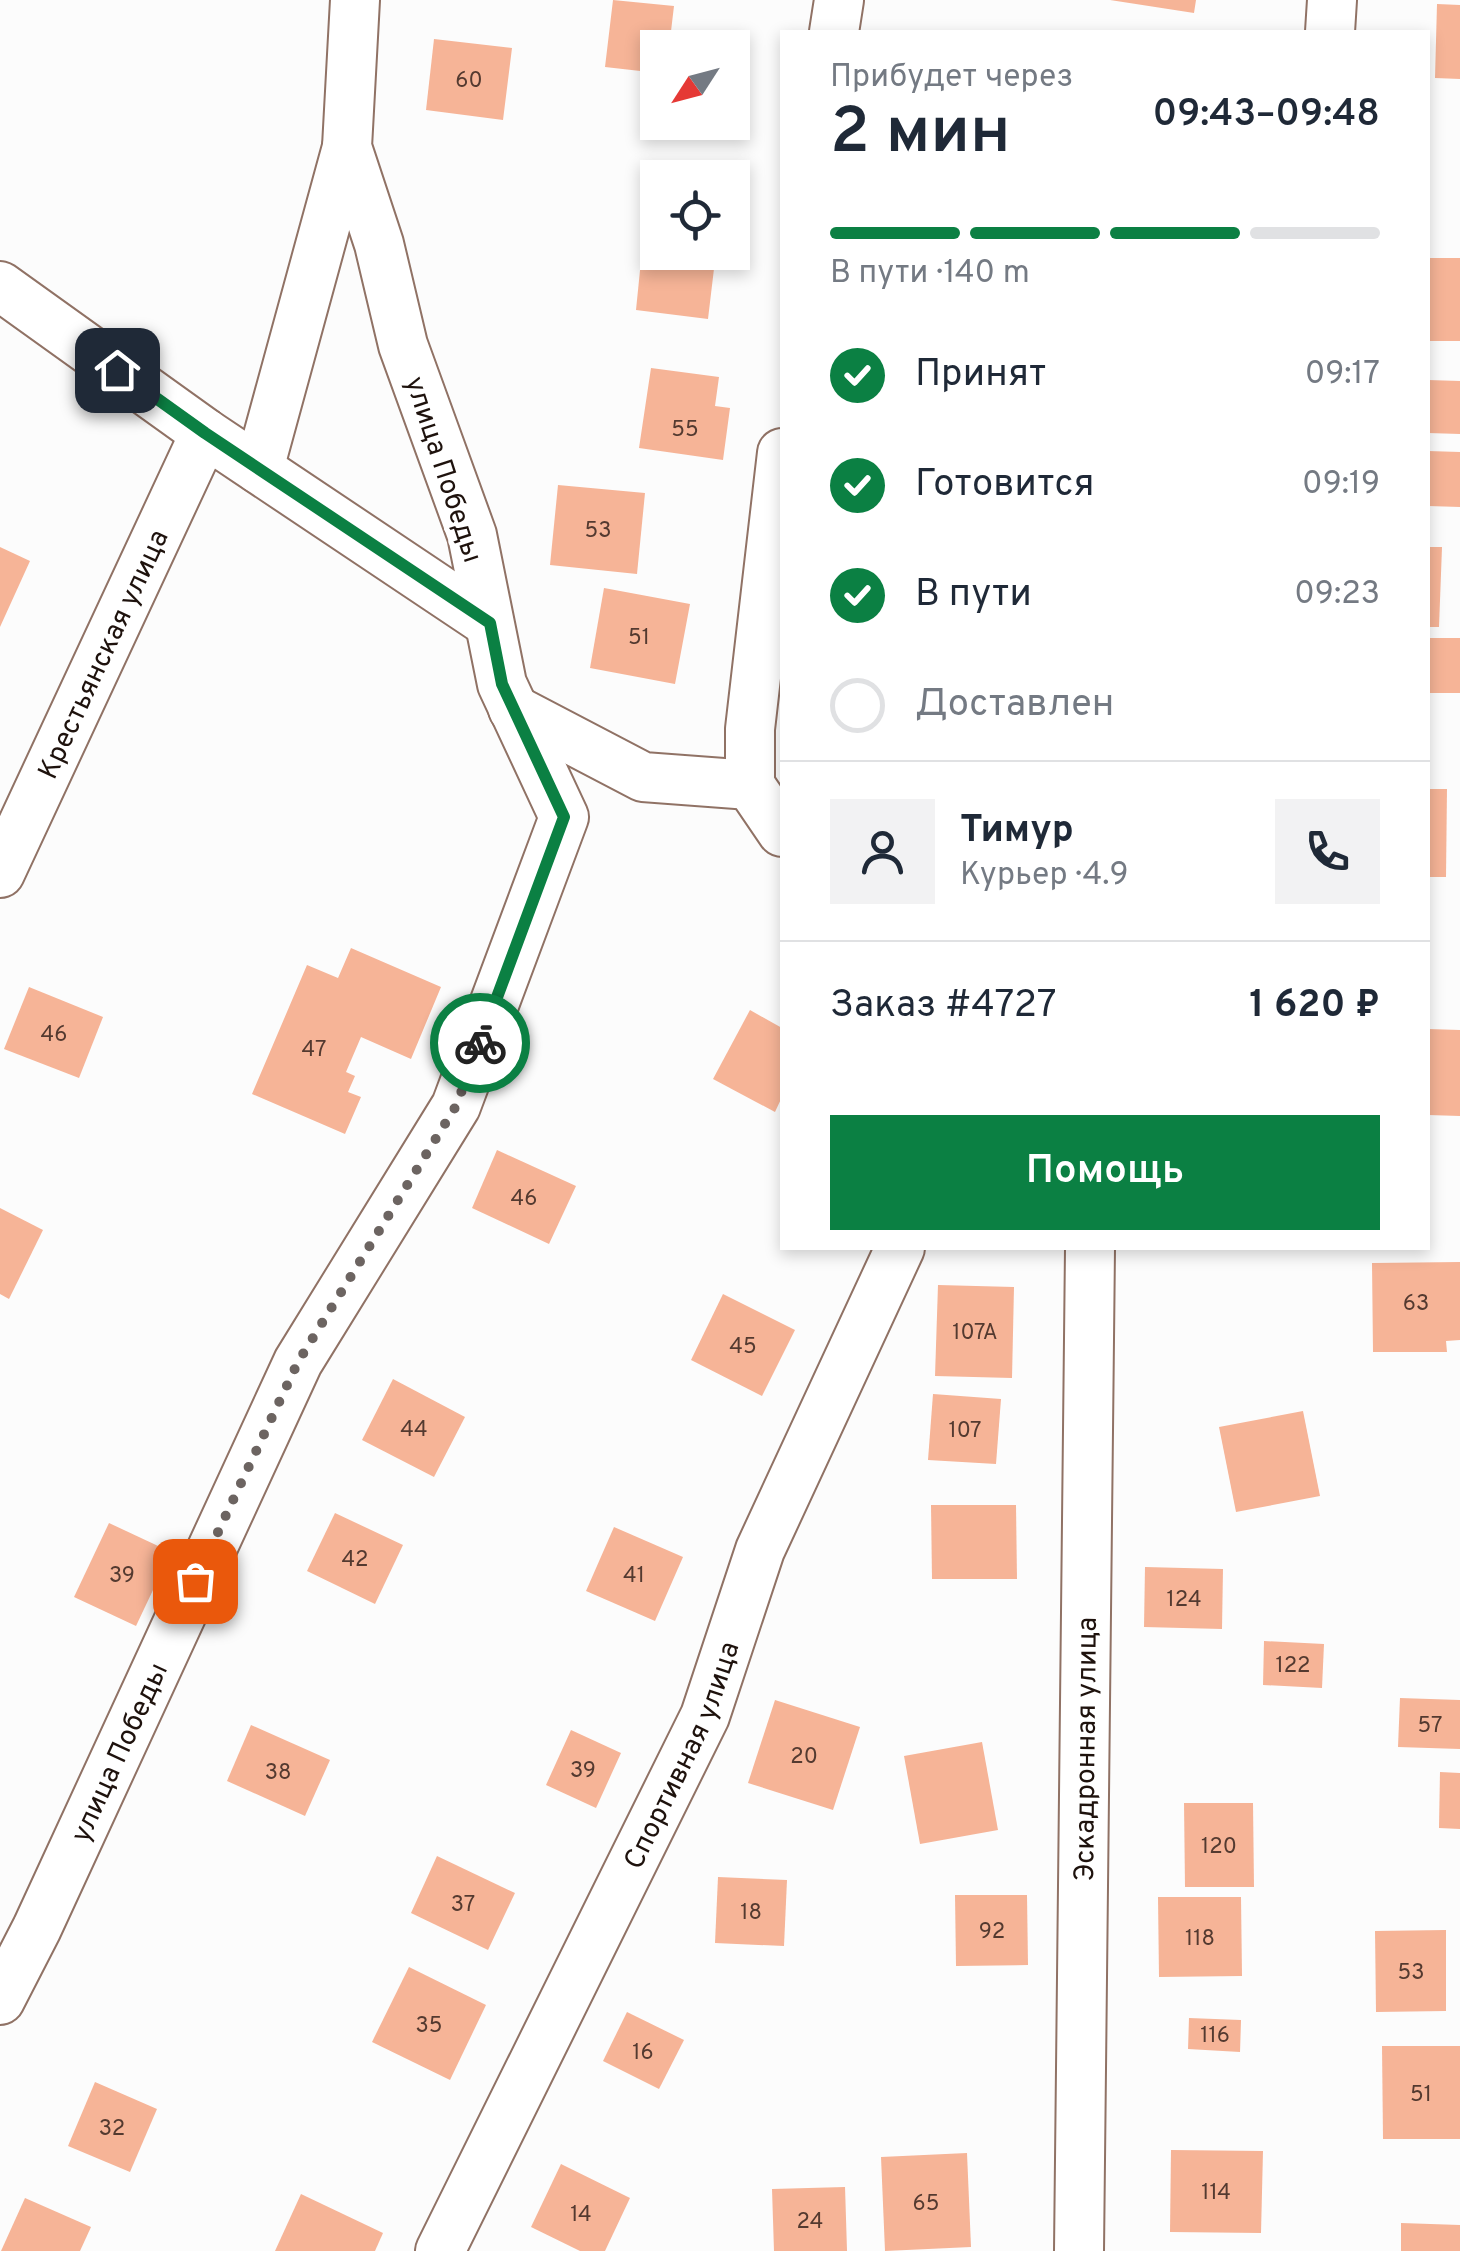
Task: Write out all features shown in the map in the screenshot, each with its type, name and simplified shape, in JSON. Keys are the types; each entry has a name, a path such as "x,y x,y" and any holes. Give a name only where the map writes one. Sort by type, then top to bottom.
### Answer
{"street":[{"name":"улица Победы","path":"0,2000 37,1928 298,1362 456,1106 564,817 502,684 472,535 403,345 348,147 355,0"},
{"path":"834,30 838,0"},
{"path":"1330,30 1332,0"},
{"path":"259,469 348,147"},
{"path":"0,286 205,433 490,623"},
{"name":"Крестьянская улица","path":"0,872 205,433"},
{"path":"780,470 750,729 750,785 780,829"},
{"path":"514,709 643,777 750,785"},
{"name":"Спортивная улица","path":"440,2251 705,1716 760,1550 899,1250"},
{"name":"Эскадронная улица","path":"1079,2251 1090,1250"}],"building":[{"path":"613,0 674,6 671,30 640,30 640,71 605,67"},
{"path":"1110,0 1196,0 1194,13"},
{"path":"1437,4 1460,5 1460,79 1435,78"},
{"path":"434,39 512,48 503,120 426,110"},
{"path":"1430,258 1460,258 1460,341 1430,341"},
{"path":"640,270 714,270 708,319 636,310"},
{"path":"651,368 719,377 715,406 730,408 723,460 639,448"},
{"path":"1430,380 1460,381 1460,434 1430,433"},
{"path":"1430,451 1460,452 1460,507 1430,506"},
{"path":"558,485 645,493 637,574 550,565"},
{"path":"0,547 30,561 0,627"},
{"path":"1430,547 1442,547 1439,627 1430,627"},
{"path":"604,588 690,604 675,684 590,668"},
{"path":"1430,638 1460,638 1460,693 1430,693"},
{"path":"1430,789 1447,789 1446,877 1430,877"},
{"path":"351,948 441,987 411,1059 361,1037 346,1072 355,1076 348,1092 361,1097 345,1134 252,1094 307,965 338,978"},
{"path":"29,987 103,1017 79,1078 4,1049"},
{"path":"750,1010 780,1027 780,1101 775,1112 713,1079"},
{"path":"1430,1029 1460,1030 1460,1116 1430,1115"},
{"path":"497,1150 576,1186 549,1244 472,1208"},
{"path":"0,1208 43,1230 9,1299 0,1294"},
{"path":"1460,1262 1460,1340 1446,1341 1447,1352 1373,1352 1372,1263"},
{"path":"938,1285 1014,1287 1012,1378 935,1376"},
{"path":"723,1294 795,1330 762,1396 691,1360"},
{"path":"393,1379 465,1417 434,1477 362,1440"},
{"path":"933,1394 1001,1399 996,1464 928,1460"},
{"path":"1303,1411 1320,1496 1236,1512 1219,1427"},
{"path":"931,1505 1016,1505 1017,1579 932,1579"},
{"path":"335,1513 403,1545 375,1604 307,1571"},
{"path":"109,1523 171,1552 136,1626 74,1597"},
{"path":"614,1527 683,1557 655,1621 586,1591"},
{"path":"1145,1567 1223,1569 1222,1629 1144,1627"},
{"path":"1264,1641 1324,1644 1322,1688 1263,1685"},
{"path":"1400,1698 1460,1700 1460,1749 1398,1747"},
{"path":"775,1700 860,1727 833,1810 748,1783"},
{"path":"251,1725 330,1760 305,1816 227,1781"},
{"path":"571,1730 621,1753 596,1808 546,1785"},
{"path":"982,1742 998,1830 920,1844 904,1756"},
{"path":"1440,1772 1460,1773 1460,1829 1439,1828"},
{"path":"1184,1803 1253,1803 1254,1887 1185,1887"},
{"path":"437,1856 515,1893 488,1950 411,1913"},
{"path":"718,1877 787,1880 784,1946 715,1943"},
{"path":"955,1895 1027,1895 1028,1965 956,1966"},
{"path":"1158,1897 1241,1897 1242,1976 1159,1977"},
{"path":"1446,1930 1446,2011 1376,2012 1375,1931"},
{"path":"409,1967 486,2005 450,2080 372,2042"},
{"path":"627,2012 684,2040 659,2089 603,2061"},
{"path":"1189,2018 1241,2020 1240,2052 1188,2049"},
{"path":"1382,2046 1460,2046 1460,2139 1383,2139"},
{"path":"95,2082 157,2109 130,2172 68,2146"},
{"path":"1171,2150 1263,2151 1261,2233 1170,2232"},
{"path":"967,2153 971,2247 885,2251 881,2157"},
{"path":"561,2164 630,2198 605,2251 580,2251 531,2227"},
{"path":"845,2187 847,2251 774,2251 772,2189"},
{"path":"301,2194 383,2233 375,2251 275,2251"},
{"path":"25,2198 91,2227 80,2251 1,2251"},
{"path":"1401,2223 1460,2225 1460,2251 1401,2251"}],"way so far":[{"path":"195,1581 298,1362 456,1106 480,1043"}],"route":[{"path":"117,370 490,623 502,684 564,817 480,1043"}]}
